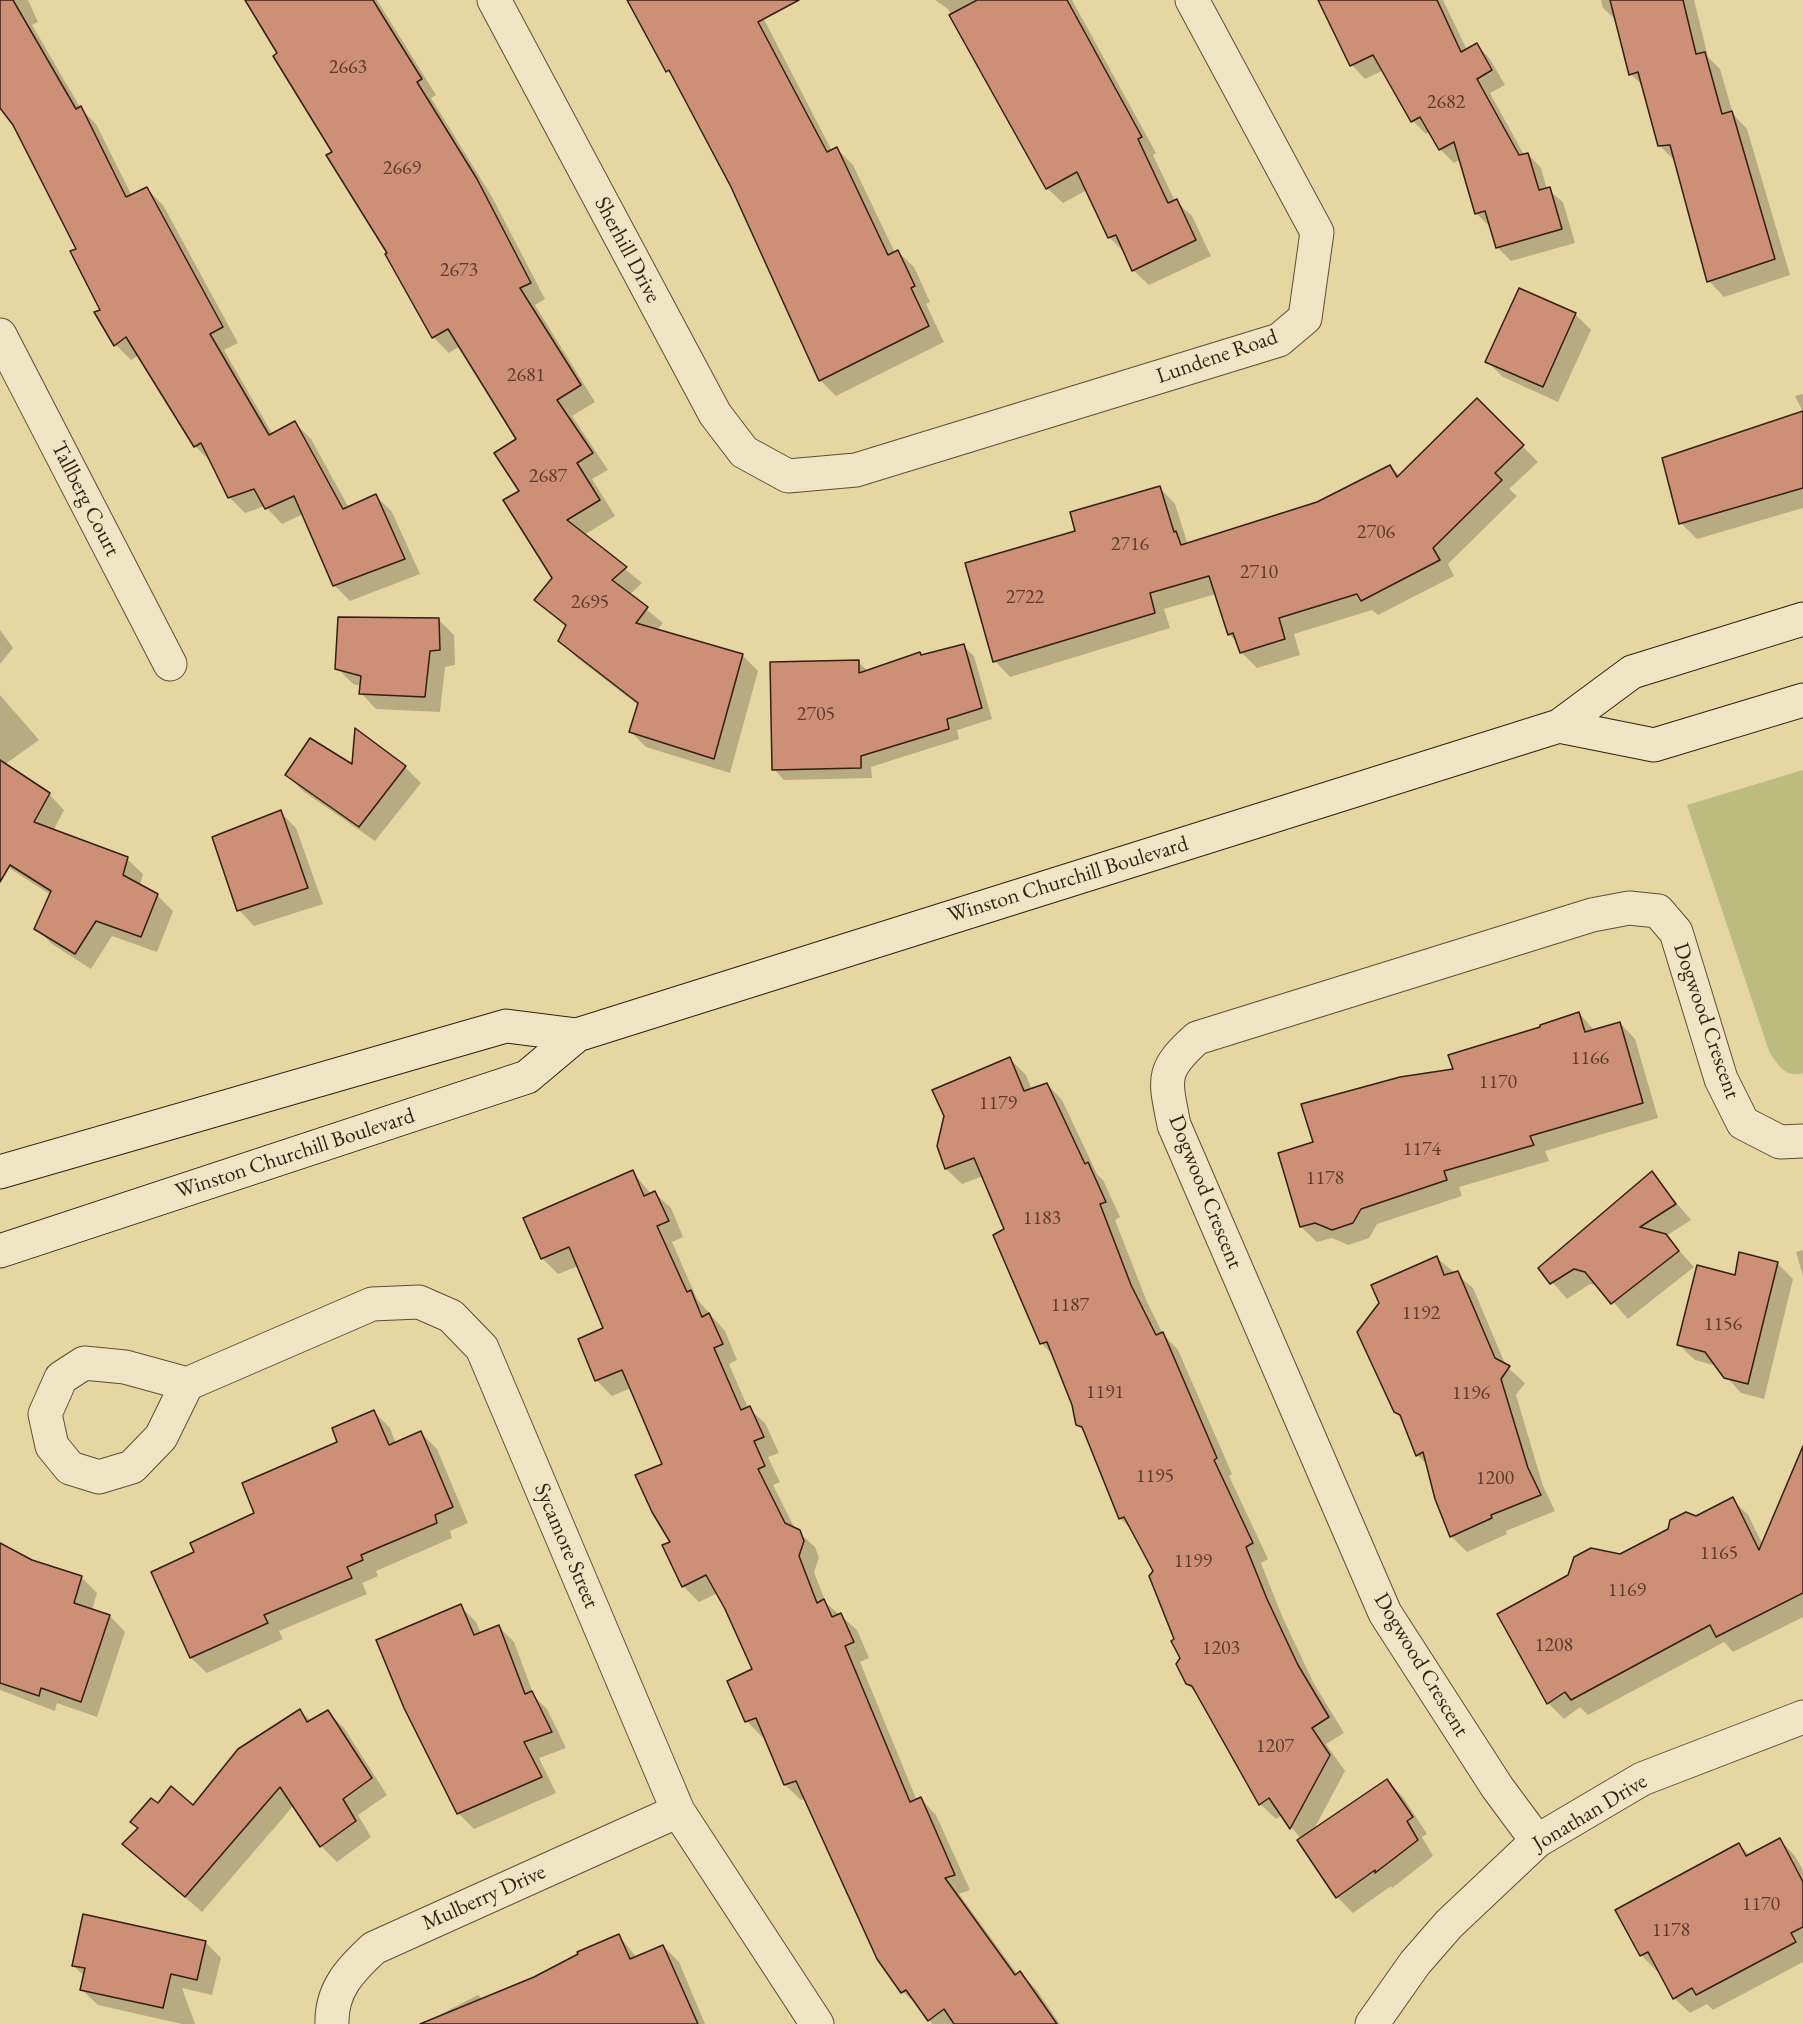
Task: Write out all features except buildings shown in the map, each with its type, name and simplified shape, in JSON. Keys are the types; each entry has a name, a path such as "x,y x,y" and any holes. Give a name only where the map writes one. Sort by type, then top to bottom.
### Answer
{"street":[{"name":"Sherhill Drive","path":"494,0 715,414 744,452 788,476"},
{"name":"Lundene Road","path":"788,476 856,470 1279,340 1305,318 1317,232 1192,0"},
{"name":"Tallberg Court","path":"0,335 170,664"},
{"name":"Winston Churchill Boulevard","path":"0,1251 527,1077 577,1035 1559,726 1632,672 1803,619"},
{"name":"Winston Churchill Boulevard","path":"1559,726 1654,745 1803,700"},
{"name":"Dogwood Crescent","path":"1537,1840 1497,1787 1384,1613 1174,1125 1166,1083 1175,1058 1197,1038 1592,915 1629,908 1658,911 1676,932 1721,1079 1743,1123 1780,1142 1803,1141"},
{"name":"Winston Churchill Boulevard","path":"0,1172 506,1026 577,1035"},
{"name":"Sycamore Street","path":"187,1384 372,1304 419,1302 451,1316 482,1348 678,1811 817,2024"},
{"name":"Jonathan Drive","path":"1372,2024 1415,1964 1449,1924 1537,1840 1642,1779 1803,1717"},
{"name":"Mulberry Drive","path":"332,2024 331,2008 348,1971 374,1948 678,1811"}],"shaded area":[{"path":"1803,770 1803,1073 1792,1074 1775,1061 1769,1051 1687,805"}]}
